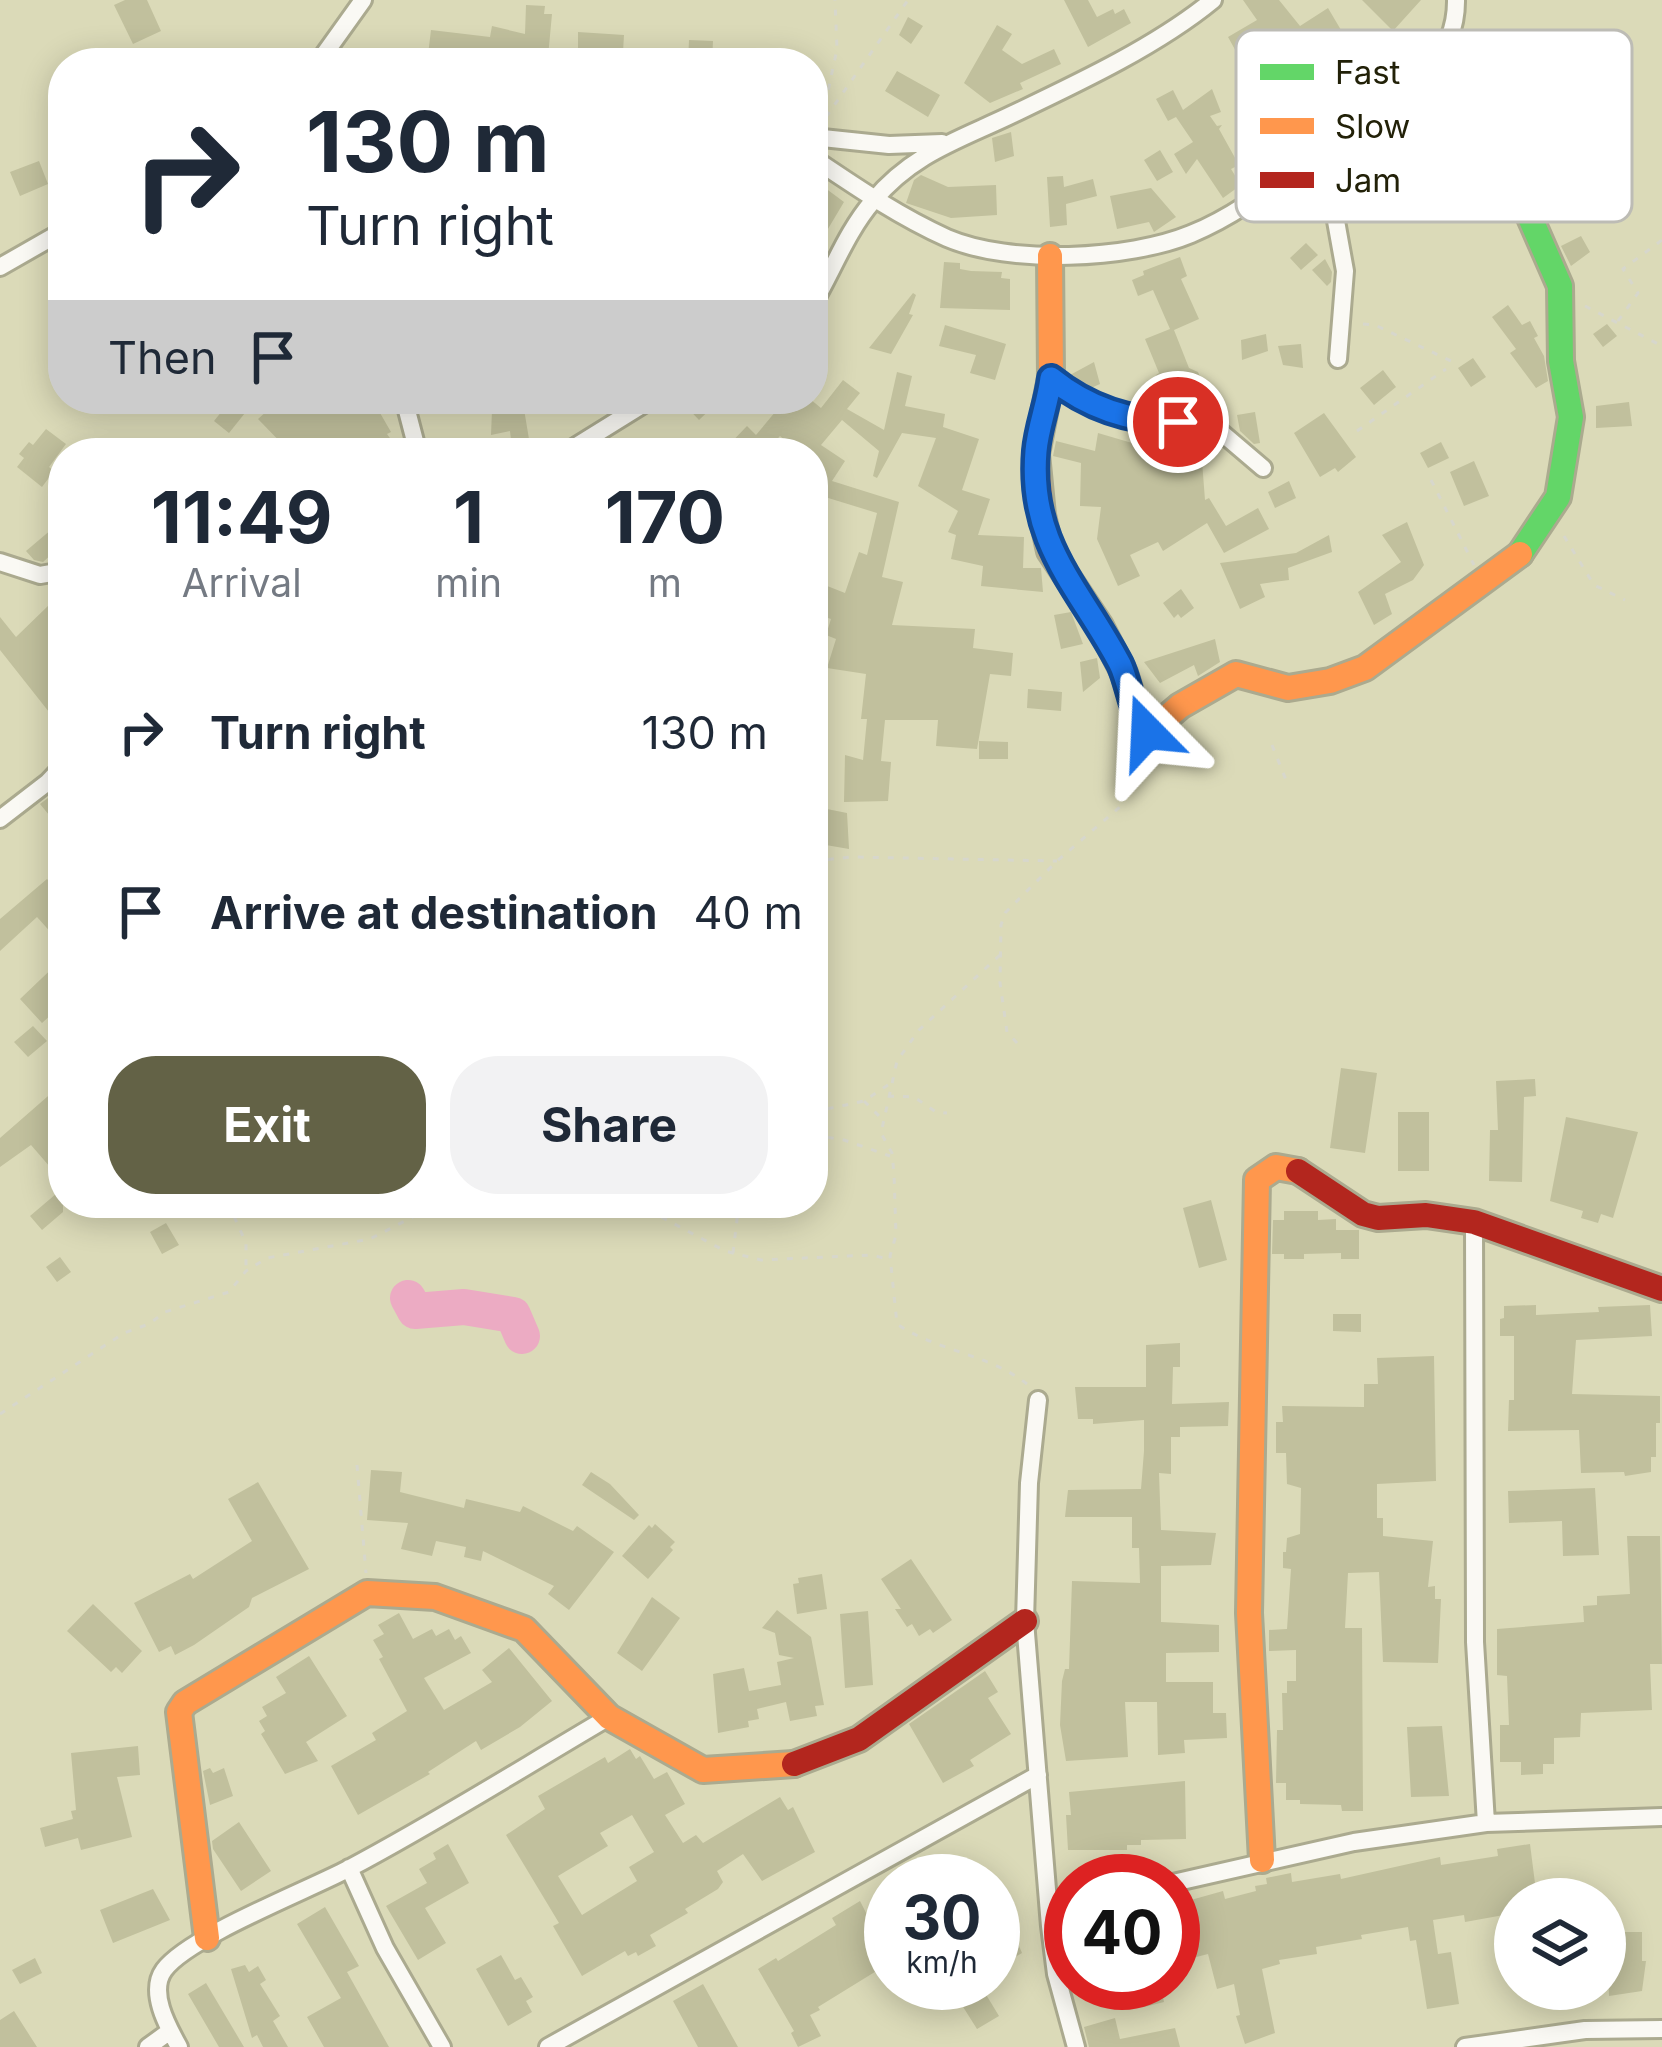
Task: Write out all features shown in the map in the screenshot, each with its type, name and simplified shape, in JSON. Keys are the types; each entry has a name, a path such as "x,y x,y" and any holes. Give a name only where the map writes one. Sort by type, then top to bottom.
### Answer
{"street":[{"path":"329,48 364,0"},
{"path":"828,276 874,199 943,143 1051,96 1213,0"},
{"path":"1453,30 1456,0"},
{"path":"828,139 889,146 943,143"},
{"path":"828,168 951,240 1050,256 1122,250 1190,235 1236,208"},
{"path":"1336,222 1346,272 1338,359"},
{"path":"1050,256 1051,378 1036,454 1042,515 1050,551 1100,626 1124,673 1138,724 1147,732 1227,676 1236,674 1288,688 1365,668 1517,560 1558,497 1571,417 1560,343 1560,286 1532,222"},
{"path":"0,267 48,240"},
{"path":"1051,378 1105,411 1155,422 1209,422 1263,468"},
{"path":"589,438 628,414"},
{"path":"0,562 48,574"},
{"path":"0,818 48,783"},
{"path":"1262,1860 1249,1612 1257,1180 1267,1168 1291,1167 1349,1206 1378,1218 1426,1216 1474,1222 1662,1289"},
{"path":"1474,1222 1475,1642 1486,1823"},
{"path":"1039,1400 1030,1483 1025,1621 1044,1854"},
{"path":"207,1938 179,1712 184,1703 367,1593 436,1598 524,1629 609,1717 704,1770 795,1764 860,1739 1025,1621"},
{"path":"148,2047 175,2039 158,1982 165,1967 207,1938 349,1868 609,1717"},
{"path":"548,2047 1038,1775"},
{"path":"1200,1876 1262,1860 1486,1823 1662,1817"},
{"path":"349,1868 385,1948 442,2047"},
{"path":"1066,2010 1076,2047"},
{"path":"1466,2047 1585,2030 1662,2030"}],"path":[{"path":"828,104 837,49 835,0"},
{"path":"828,115 908,0"},
{"path":"1617,322 1638,293 1623,269 1662,240"},
{"path":"1560,286 1588,309 1662,346"},
{"path":"1343,322 1376,325 1451,361"},
{"path":"1357,431 1446,369"},
{"path":"1431,480 1481,583"},
{"path":"1550,514 1594,586 1625,601"},
{"path":"1017,1043 1007,1032 1000,956 1005,913 1121,806 1131,782 1138,724"},
{"path":"1272,745 1286,780"},
{"path":"828,859 1057,861"},
{"path":"1000,956 920,1030 897,1061 881,1133 892,1157 896,1235 890,1260 897,1324 925,1341 1019,1377 1039,1400"},
{"path":"828,1109 864,1101 892,1082"},
{"path":"886,1096 914,1097 936,1112 947,1113"},
{"path":"864,1101 882,1120"},
{"path":"828,1138 892,1157"},
{"path":"234,1218 246,1243 246,1271"},
{"path":"0,1414 124,1333 165,1312 229,1292 246,1271 267,1258 370,1239 411,1218"},
{"path":"664,1218 733,1253 761,1260 871,1255 890,1260"},
{"path":"733,1253 737,1218"},
{"path":"357,1465 367,1593"}],"building":[{"path":"147,0 161,31 133,44 114,5"},
{"path":"1064,0 1088,0 1097,17 1124,9 1131,23 1088,47"},
{"path":"1243,0 1279,0 1300,26 1328,8 1341,30 1240,30 1257,20"},
{"path":"1362,0 1421,0 1392,30"},
{"path":"526,5 545,6 544,14 552,14 549,48 429,48 431,30 490,37 492,26 525,34"},
{"path":"908,17 923,26 911,44 899,35"},
{"path":"997,25 1012,34 1002,50 1022,64 1054,49 1061,64 1020,83 1023,89 990,103 964,83"},
{"path":"578,32 624,35 623,48 578,48"},
{"path":"689,40 713,41 713,48 689,48"},
{"path":"897,71 940,95 928,117 885,91"},
{"path":"1212,89 1221,112 1210,116 1217,126 1222,125 1219,129 1236,160 1231,169 1236,189 1223,198 1197,159 1186,174 1174,154 1193,142 1176,117 1168,121 1156,99 1173,90 1183,110"},
{"path":"1011,132 1014,156 995,162 992,138"},
{"path":"1160,150 1173,172 1157,181 1144,160"},
{"path":"39,161 48,184 20,196 10,172"},
{"path":"921,175 948,187 996,185 997,215 951,218 906,203 914,180"},
{"path":"1063,176 1064,187 1093,179 1097,196 1066,204 1067,225 1050,227 1047,177"},
{"path":"1151,188 1176,217 1154,232 1149,222 1117,229 1110,196"},
{"path":"828,190 844,202 828,229"},
{"path":"1581,236 1590,252 1571,266 1561,246"},
{"path":"1306,243 1318,255 1301,270 1290,258"},
{"path":"1180,257 1187,276 1181,279 1199,319 1174,330 1189,368 1198,372 1207,393 1175,409 1156,375 1145,339 1170,329 1153,290 1138,296 1132,280"},
{"path":"1325,259 1332,272 1327,286 1312,270"},
{"path":"944,262 960,263 960,269 971,271 1002,272 1001,278 1010,279 1010,310 940,308"},
{"path":"913,293 909,314 913,315 891,354 869,348"},
{"path":"1508,305 1522,325 1530,321 1538,336 1534,338 1544,356 1548,381 1536,388 1510,353 1516,349 1492,317"},
{"path":"1607,324 1617,336 1603,347 1593,334"},
{"path":"945,325 1006,344 995,380 970,373 976,355 939,346"},
{"path":"1266,334 1268,351 1242,360 1241,340"},
{"path":"1301,344 1303,368 1283,365 1278,346"},
{"path":"1473,358 1486,377 1471,387 1458,368"},
{"path":"1094,362 1100,384 1091,388 1070,375"},
{"path":"1383,370 1396,387 1374,405 1360,388"},
{"path":"897,372 912,376 905,406 945,414 943,427 979,439 962,490 990,499 978,535 1024,537 1023,568 1041,568 1043,592 981,586 983,566 951,559 956,535 948,532 958,511 918,486 936,438 902,433 877,478 873,476 879,451 842,420 827,438 735,438 747,426 756,435 774,414 828,414 828,399 843,380 860,393 847,409 884,430"},
{"path":"1629,402 1632,426 1596,428 1596,406"},
{"path":"1255,412 1260,443 1254,444 1240,431 1237,415"},
{"path":"1324,413 1356,457 1338,472 1335,468 1320,477 1294,433"},
{"path":"220,414 244,414 229,433 214,421"},
{"path":"264,414 381,414 391,432 390,438 276,438 258,419"},
{"path":"492,414 525,414 529,438 511,438 510,431 491,435"},
{"path":"46,429 58,438 48,438 48,479 42,487 17,467 24,458 19,454 29,442 33,445"},
{"path":"1132,431 1180,448 1184,463 1202,461 1205,500 1209,498 1226,526 1258,508 1269,529 1224,553 1207,523 1163,551 1158,542 1130,555 1140,576 1118,586 1097,539 1101,507 1080,506 1081,463 1053,456 1056,441 1095,451 1098,433 1132,443"},
{"path":"1441,442 1449,458 1428,468 1420,453"},
{"path":"828,450 845,461 832,481 899,502 882,577 903,582 892,625 975,629 973,648 1013,653 1011,676 990,674 977,749 936,746 938,720 885,720 881,761 891,762 888,801 844,802 845,755 863,760 866,674 828,668 836,639 828,636 828,586 845,593 859,552 867,555 877,513 828,498"},
{"path":"1474,461 1489,496 1464,506 1450,472"},
{"path":"1289,481 1296,498 1275,508 1268,492"},
{"path":"1407,522 1424,565 1413,580 1385,594 1392,614 1374,625 1358,592 1401,562 1382,535"},
{"path":"48,532 48,558 43,562 26,551"},
{"path":"1329,535 1332,552 1288,568 1289,580 1260,584 1265,597 1240,609 1220,563 1296,553"},
{"path":"1181,589 1194,608 1174,618 1163,603"},
{"path":"48,606 48,711 0,650 0,617 16,637"},
{"path":"1071,612 1083,644 1061,649 1054,615"},
{"path":"1215,639 1220,662 1198,676 1194,665 1160,683 1144,662"},
{"path":"1097,658 1100,678 1083,692 1080,662"},
{"path":"1028,689 1062,692 1061,711 1027,708"},
{"path":"979,741 1008,742 1008,759 979,759"},
{"path":"828,809 847,813 849,849 828,845"},
{"path":"47,879 48,929 37,917 0,951 0,919"},
{"path":"48,972 48,1018 42,1023 20,999"},
{"path":"33,1026 47,1041 28,1057 14,1042"},
{"path":"1341,1068 1377,1073 1365,1153 1330,1148"},
{"path":"1535,1079 1536,1096 1524,1097 1522,1182 1489,1181 1490,1130 1498,1130 1496,1081"},
{"path":"48,1096 48,1165 31,1145 0,1167 0,1138"},
{"path":"1398,1112 1429,1112 1429,1171 1398,1171"},
{"path":"1566,1117 1638,1132 1613,1218 1601,1214 1598,1223 1581,1218 1583,1211 1550,1201"},
{"path":"1211,1200 1227,1260 1199,1268 1183,1208"},
{"path":"48,1201 48,1218 56,1218 42,1230 30,1216"},
{"path":"1284,1211 1318,1211 1318,1220 1336,1219 1336,1230 1359,1230 1359,1259 1341,1259 1341,1253 1304,1254 1304,1259 1272,1254 1273,1220 1284,1220"},
{"path":"166,1223 179,1245 162,1254 150,1232"},
{"path":"60,1257 71,1272 57,1282 46,1267"},
{"path":"1536,1305 1536,1315 1650,1305 1652,1336 1576,1340 1572,1394 1660,1396 1651,1472 1625,1476 1624,1472 1581,1473 1579,1430 1508,1431 1509,1400 1514,1400 1514,1336 1500,1336 1500,1319 1504,1306"},
{"path":"1333,1314 1361,1314 1361,1332 1333,1331"},
{"path":"1180,1343 1180,1367 1173,1367 1172,1404 1229,1402 1228,1426 1180,1427 1180,1437 1171,1437 1171,1474 1159,1473 1161,1530 1216,1533 1211,1565 1161,1566 1161,1622 1219,1625 1219,1652 1166,1653 1166,1682 1213,1682 1213,1713 1226,1713 1227,1738 1184,1740 1185,1753 1158,1755 1157,1702 1125,1702 1128,1757 1066,1761 1060,1725 1062,1681 1069,1669 1072,1581 1140,1583 1139,1548 1132,1548 1132,1517 1065,1517 1068,1490 1141,1489 1144,1451 1144,1420 1093,1424 1093,1419 1078,1419 1075,1387 1146,1387 1146,1345"},
{"path":"1434,1356 1436,1481 1377,1484 1377,1518 1383,1518 1383,1536 1433,1541 1428,1587 1435,1586 1435,1599 1441,1599 1438,1663 1383,1662 1379,1572 1348,1573 1345,1628 1362,1628 1363,1811 1286,1800 1286,1783 1276,1783 1277,1730 1283,1730 1282,1693 1287,1693 1287,1681 1296,1681 1296,1650 1269,1651 1269,1630 1287,1629 1291,1569 1283,1568 1283,1552 1287,1538 1300,1534 1301,1488 1287,1484 1286,1453 1276,1453 1276,1422 1283,1422 1282,1406 1364,1407 1364,1384 1378,1384 1377,1358"},
{"path":"371,1470 402,1472 400,1492 464,1508 466,1499 520,1512 523,1506 573,1531 577,1526 614,1552 569,1610 548,1594 554,1586 483,1551 481,1561 464,1557 466,1547 436,1541 432,1556 401,1549 408,1523 367,1520"},
{"path":"591,1472 610,1484 639,1515 634,1520 582,1485"},
{"path":"258,1482 309,1569 252,1598 249,1607 194,1645 175,1655 171,1646 159,1652 134,1603 190,1574 193,1579 252,1541 228,1499"},
{"path":"1595,1488 1599,1555 1563,1556 1562,1521 1509,1523 1508,1491"},
{"path":"655,1524 675,1542 648,1579 622,1556"},
{"path":"1627,1536 1660,1536 1662,1664 1650,1664 1652,1710 1581,1713 1580,1737 1554,1738 1554,1764 1543,1764 1543,1774 1521,1775 1521,1762 1500,1762 1500,1725 1509,1725 1507,1676 1497,1675 1497,1629 1584,1622 1583,1606 1597,1605 1597,1596 1630,1594"},
{"path":"911,1559 952,1620 919,1636 895,1609 901,1609 881,1579"},
{"path":"822,1574 827,1609 797,1614 793,1584 799,1583 798,1578"},
{"path":"652,1597 680,1618 642,1671 617,1653"},
{"path":"93,1604 142,1651 122,1673 116,1667 111,1672 67,1631"},
{"path":"777,1610 811,1637 824,1705 815,1706 817,1716 790,1721 786,1702 757,1709 759,1719 748,1721 749,1727 718,1733 713,1674 744,1668 749,1691 781,1685 777,1662 794,1658 779,1655 775,1633 762,1628"},
{"path":"868,1611 873,1685 845,1688 840,1614"},
{"path":"399,1613 413,1639 432,1629 436,1636 449,1629 455,1640 461,1636 471,1653 424,1678 444,1710 492,1682 482,1670 509,1648 552,1701 481,1750 476,1741 358,1815 331,1766 376,1740 372,1733 407,1711 373,1640 384,1634 378,1625"},
{"path":"309,1656 347,1716 306,1742 318,1761 285,1774 261,1734 265,1731 259,1721 267,1716 262,1707 286,1693 276,1677"},
{"path":"985,1671 998,1692 988,1698 1011,1734 970,1760 974,1766 943,1783 909,1724"},
{"path":"1442,1726 1449,1796 1411,1797 1407,1727"},
{"path":"138,1746 140,1775 117,1777 132,1837 81,1850 78,1838 45,1847 40,1828 73,1819 71,1811 76,1810 71,1753"},
{"path":"630,1749 654,1779 667,1772 685,1804 665,1815 683,1843 696,1835 703,1843 780,1797 788,1810 793,1807 815,1852 762,1881 743,1854 717,1871 723,1882 718,1889 650,1935 656,1946 638,1956 625,1951 582,1976 553,1926 559,1923 506,1835 545,1809 538,1796 605,1757 608,1763","holes":["632,1815 654,1852 629,1867 637,1881 582,1915 558,1876 608,1846 600,1833"]},
{"path":"210,1768 213,1773 224,1768 233,1796 210,1805 203,1771"},
{"path":"1185,1781 1186,1839 1141,1840 1141,1845 1127,1845 1127,1850 1068,1850 1069,1792"},
{"path":"239,1822 271,1871 241,1891 212,1841"},
{"path":"448,1844 469,1883 425,1908 446,1943 418,1960 386,1906 427,1883 419,1869"},
{"path":"1530,1844 1534,1878 1494,1878 1494,1917 1465,1922 1464,1915 1433,1920 1438,1954 1451,1952 1459,2004 1427,2009 1416,1940 1410,1941 1408,1927 1361,1935 1362,1939 1316,1947 1317,1954 1279,1960 1280,1964 1262,1969 1275,2033 1245,2044 1236,2016 1240,2015 1234,1984 1217,1989 1208,1954 1200,1956 1200,1897 1223,1891 1225,1899 1256,1891 1255,1886 1267,1884 1266,1878 1291,1873 1292,1882 1340,1874 1341,1879 1440,1857 1441,1865 1498,1856 1497,1849"},
{"path":"153,1889 170,1920 113,1943 100,1910"},
{"path":"860,1901 864,1979 810,2015 821,2036 798,2047 794,2031 758,1969 836,1925 832,1918"},
{"path":"325,1907 359,1966 347,1972 389,2047 324,2047 307,2017 341,1998 297,1924"},
{"path":"1626,1932 1642,1932 1642,1961 1646,1961 1642,1991 1626,1993"},
{"path":"501,1955 515,1980 521,1977 533,1997 526,2001 532,2012 508,2026 476,1969"},
{"path":"35,1958 42,1973 20,1984 12,1970"},
{"path":"245,1965 249,1972 258,1966 266,1980 260,1984 280,2016 273,2021 288,2047 263,2047 257,2035 252,2038 231,1969"},
{"path":"206,1983 244,2047 219,2047 188,1994"},
{"path":"703,1984 738,2047 698,2047 673,2001"},
{"path":"965,2010 995,2010 999,2016 977,2029"},
{"path":"14,2011 37,2047 0,2047 0,2020"},
{"path":"1115,2018 1120,2039 1175,2028 1180,2047 1089,2047 1084,2027"}],"waterway":[{"path":"408,1298 415,1311 464,1307 513,1315 522,1336"}],"traffic: fast":[{"path":"1520,554 1558,497 1571,417 1561,361 1560,286 1532,222"}],"traffic: slow":[{"path":"1050,256 1051,378 1036,454 1042,515 1050,551 1100,626 1124,673 1142,729 1152,730 1180,706 1236,674 1288,688 1330,681 1365,668 1520,554"},
{"path":"1262,1860 1249,1613 1257,1180 1276,1167 1298,1171"},
{"path":"207,1938 179,1712 185,1703 367,1593 435,1597 524,1629 609,1717 703,1770 794,1764"}],"traffic: jam":[{"path":"1298,1171 1363,1214 1474,1222 1662,1289"},
{"path":"794,1764 859,1739 1025,1621"}],"route":[{"path":"1147,732 1138,724 1124,673 1100,626 1050,551 1036,454 1051,378 1105,411 1178,422"}]}
